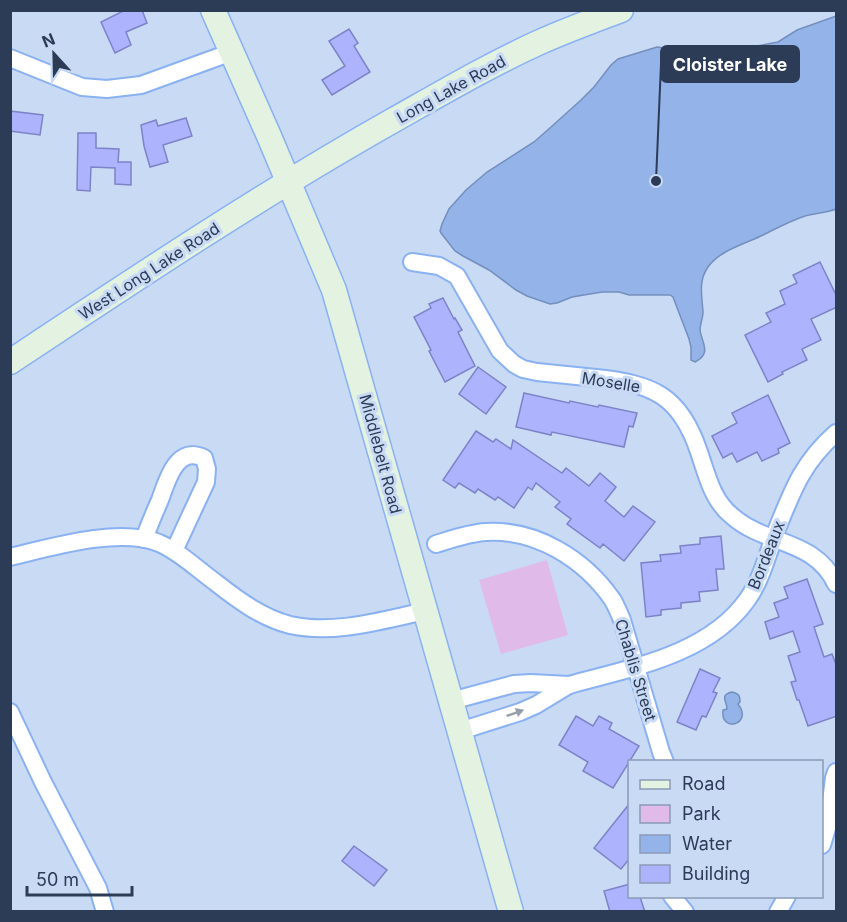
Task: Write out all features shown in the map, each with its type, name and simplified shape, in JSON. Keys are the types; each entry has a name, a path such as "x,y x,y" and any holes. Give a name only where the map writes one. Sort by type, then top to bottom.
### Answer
{"street":[{"name":"Middlebelt Road","path":"213,10 334,290 511,912"},
{"name":"Long Lake Road","path":"288,182 497,63 609,12"},
{"path":"10,58 82,87 107,89 141,85 232,52"},
{"name":"West Long Lake Road","path":"10,362 288,182"},
{"name":"Moselle","path":"412,262 440,266 457,276 494,342 507,359 523,369 631,383 657,392 686,420 693,433 711,488 724,509 744,525 812,555 822,562 837,584"},
{"name":"Bordeaux","path":"460,731 520,712 569,685 636,666 690,647 714,633 733,617 747,600 757,583 794,488 804,469 818,451 837,433"},
{"path":"144,539 172,469 180,460 190,455 197,455 204,458 207,469 206,482 174,551"},
{"name":"Chablis Street","path":"436,544 485,532 536,539 558,549 595,578 613,601 622,620 664,760"},
{"path":"10,557 104,537 144,539 159,543 174,551 239,601 265,616 289,625 310,628 344,627 380,622 426,611"},
{"name":"Bordeaux","path":"451,700 514,684 569,685"},
{"path":"10,712 98,888 105,912"},
{"path":"823,842 837,772"},
{"path":"673,898 685,912"},
{"path":"778,912 786,898"}],"green space":[{"path":"547,560 568,635 501,654 479,580"}],"water":[{"path":"836,16 836,209 794,220 733,248 713,261 705,272 702,283 703,312 700,330 705,352 695,362 691,360 689,339 673,297 670,295 629,295 619,292 602,292 572,297 550,304 516,290 489,270 455,251 441,233 442,224 449,209 466,190 487,172 534,142 581,100 618,59 657,47 729,53 778,42 797,30"},
{"path":"732,692 739,696 738,704 742,711 742,717 735,724 726,722 723,717 723,710 727,709 725,697"}],"building":[{"path":"125,10 142,10 147,23 126,32 131,45 115,53 101,22"},
{"path":"349,29 358,43 354,46 370,72 332,95 322,80 345,66 329,41"},
{"path":"10,111 43,115 40,135 10,131"},
{"path":"186,118 192,136 163,145 168,162 150,167 141,125 156,120 158,126"},
{"path":"78,133 96,133 96,148 119,149 118,162 131,162 131,185 115,184 115,168 91,167 90,191 77,190"},
{"path":"820,262 837,297 837,307 811,319 821,340 802,349 807,360 782,372 783,374 768,382 745,335 771,322 766,313 785,304 780,291 797,283 793,275"},
{"path":"443,298 462,330 458,332 475,366 445,382 414,317 431,308 429,304"},
{"path":"478,367 506,387 486,414 459,394"},
{"path":"524,393 569,403 570,401 598,407 599,405 637,413 633,427 629,426 624,447 552,432 551,435 516,427"},
{"path":"768,395 790,443 778,449 779,453 762,461 757,452 737,462 732,453 723,458 712,436 737,423 732,413"},
{"path":"476,431 493,442 496,439 511,449 513,440 562,473 566,468 589,486 600,473 616,487 605,501 624,517 633,506 655,522 624,561 603,544 600,548 567,524 571,519 555,507 560,502 536,483 532,490 528,487 514,508 498,497 495,500 478,489 475,493 459,483 455,488 443,480"},
{"path":"721,536 724,569 716,569 718,590 699,592 700,601 681,603 681,608 661,610 661,615 646,617 641,563 661,561 660,555 681,553 680,546 700,544 700,538"},
{"path":"807,579 823,624 814,627 824,657 832,654 837,667 837,716 808,726 791,682 796,681 788,656 800,652 793,631 770,639 765,622 779,617 774,603 788,598 784,587"},
{"path":"700,669 720,678 713,692 717,693 706,717 702,716 696,730 677,722"},
{"path":"576,716 593,726 599,716 612,723 609,729 639,746 630,760 628,760 613,788 583,771 588,762 559,745"},
{"path":"628,806 628,860 621,869 594,848"},
{"path":"354,846 387,870 374,886 342,861"},
{"path":"628,885 628,898 640,898 645,912 610,912 604,891"}],"place":[{"name":"Cloister Lake","path":"656,181"}]}
